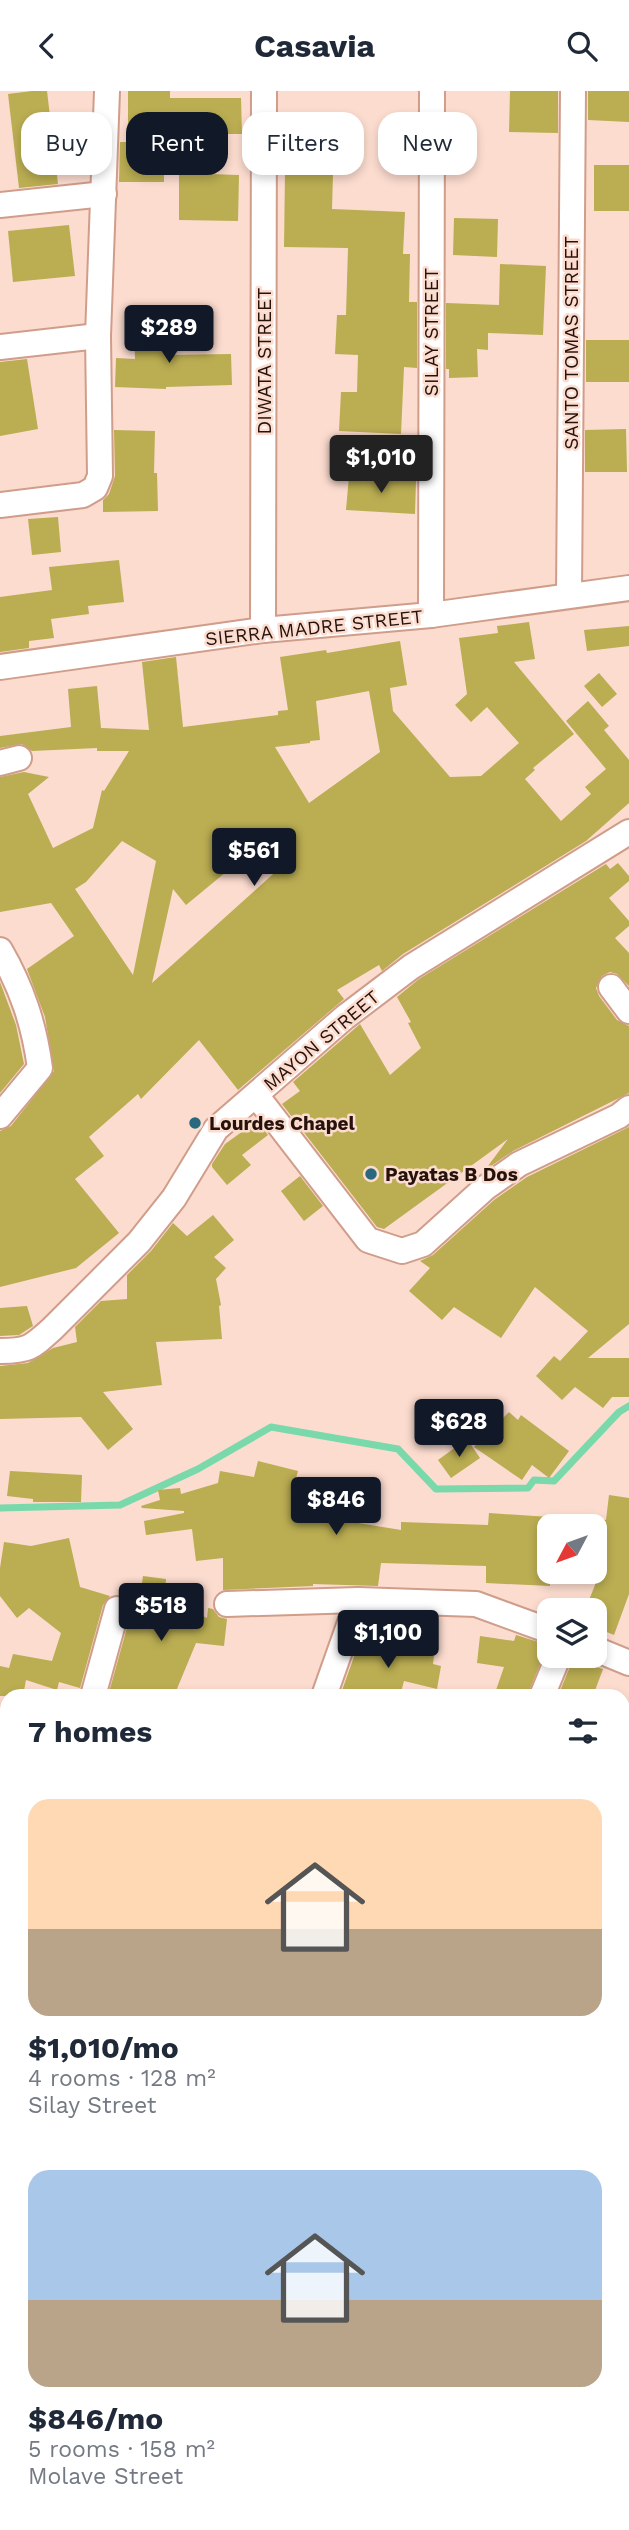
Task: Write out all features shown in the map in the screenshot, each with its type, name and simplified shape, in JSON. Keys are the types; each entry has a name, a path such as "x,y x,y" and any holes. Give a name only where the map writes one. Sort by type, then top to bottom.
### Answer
{"street":[{"path":"0,505 83,495 95,488 100,476 98,336 107,91"},
{"name":"DIWATA STREET","path":"263,630 264,91"},
{"name":"SILAY STREET","path":"431,615 432,91"},
{"name":"SANTO TOMAS STREET","path":"569,595 572,91"},
{"path":"0,205 104,194"},
{"path":"0,347 98,336"},
{"name":"SIERRA MADRE STREET","path":"0,667 263,630 431,615 629,589"},
{"name":"MAYON STREET","path":"0,1351 23,1351 37,1342 130,1251 174,1198 216,1129 345,1017 411,967 629,832"},
{"path":"0,950 19,982 37,1045 40,1067 0,1116"},
{"path":"611,987 629,1011"},
{"path":"256,1095 368,1240 402,1251 424,1244 485,1188 519,1164 619,1117 629,1108"},
{"path":"227,1604 358,1600 476,1604 537,1626"},
{"path":"326,1689 358,1600"},
{"path":"95,1689 117,1609"},
{"path":"607,1654 629,1663"},
{"path":"545,1689 554,1668"}],"building":[{"path":"47,91 49,112 21,112 21,175 57,175 58,184 19,188 8,94"},
{"path":"128,91 170,91 170,98 241,98 242,134 228,134 228,112 128,112"},
{"path":"510,91 558,91 558,133 509,132"},
{"path":"588,91 629,91 629,122 588,120"},
{"path":"120,142 126,142 126,175 164,175 164,182 119,182"},
{"path":"594,165 629,165 629,211 594,211"},
{"path":"179,175 239,175 238,221 179,220"},
{"path":"285,175 333,175 332,209 405,212 403,254 410,254 409,302 417,302 417,368 404,367 401,434 339,431 341,392 357,392 358,355 335,354 337,315 346,315 348,248 284,247"},
{"path":"454,218 498,219 497,257 453,255"},
{"path":"69,225 75,276 13,282 8,231"},
{"path":"500,264 546,266 543,335 488,333 488,350 477,349 478,377 449,378 449,369 446,369 446,303 499,305"},
{"path":"134,326 165,326 165,355 231,354 232,385 166,389 115,387 116,358 135,359"},
{"path":"586,340 629,340 629,382 586,382"},
{"path":"27,359 38,429 0,436 0,362"},
{"path":"626,429 627,472 585,472 585,430"},
{"path":"114,430 155,431 154,473 157,473 158,511 103,512 103,500 109,494 115,476"},
{"path":"349,476 416,481 415,514 346,510"},
{"path":"58,517 61,552 32,555 28,519"},
{"path":"119,560 124,602 88,606 89,614 51,619 54,638 29,641 29,648 0,652 0,597 52,590 49,567"},
{"path":"529,622 535,659 514,662 574,734 533,768 535,770 525,779 561,821 591,794 585,787 606,769 566,721 588,701 609,726 604,730 629,760 629,803 586,841 403,954 382,971 379,965 337,990 344,999 238,1090 199,1040 141,1099 138,1094 89,1137 104,1156 75,1179 119,1233 76,1268 0,1287 0,1131 11,1126 54,1071 45,1017 27,969 74,936 51,903 0,912 0,777 24,772 49,777 28,794 53,848 93,828 102,790 104,791 129,751 97,751 97,748 32,751 22,744 0,748 0,736 71,727 68,689 97,686 101,728 149,730 142,662 176,657 183,727 278,715 278,711 288,710 280,657 326,650 327,653 400,641 407,685 390,688 393,711 450,777 481,776 519,743 487,707 471,722 455,705 467,694 459,638 498,633 497,626","holes":["369,691 380,752 309,803 275,747 320,740 316,701","272,834 292,857 152,983 173,889 186,905","122,841 156,861 133,975 75,889 86,882"]},
{"path":"629,626 629,646 587,651 584,630"},
{"path":"599,673 617,694 602,707 584,686"},
{"path":"618,863 629,876 629,881 609,898 629,921 629,926 615,938 629,953 629,986 617,974 610,972 602,976 596,988 617,1020 629,1026 629,1093 513,1151 485,1170 508,1139 384,1229 377,1227 282,1104 300,1091 293,1082 360,1024 390,1075 421,1048 397,997 419,979 606,864 610,869"},
{"path":"0,982 16,1025 24,1064 0,1093"},
{"path":"257,1121 268,1135 242,1155 251,1165 227,1185 212,1164 225,1144"},
{"path":"629,1127 629,1324 588,1358 629,1358 629,1397 612,1397 603,1408 575,1387 562,1400 536,1376 554,1356 560,1361 588,1331 535,1287 501,1338 454,1307 442,1320 409,1291 430,1268 420,1261 433,1255 494,1200 527,1177"},
{"path":"300,1176 323,1206 304,1221 281,1191"},
{"path":"213,1215 234,1240 214,1257 226,1268 216,1279 221,1305 222,1339 156,1342 162,1385 103,1392 133,1429 108,1450 81,1417 0,1419 0,1366 28,1363 53,1348 77,1342 75,1327 101,1301 127,1299 127,1275 173,1223 187,1236"},
{"path":"27,1306 33,1326 19,1335 0,1336 0,1308"},
{"path":"509,1412 518,1420 521,1415 569,1451 549,1478 532,1465 522,1480 474,1447"},
{"path":"467,1439 480,1458 451,1478 438,1460"},
{"path":"258,1461 298,1471 294,1486 328,1495 325,1515 401,1530 401,1522 488,1525 489,1513 537,1516 537,1584 550,1586 486,1583 486,1566 381,1563 378,1586 313,1584 223,1590 223,1558 196,1561 192,1529 146,1535 144,1521 184,1513 142,1508 141,1506 160,1500 158,1490 180,1488 181,1494 218,1483 220,1471 254,1477"},
{"path":"10,1471 82,1475 81,1502 33,1502 33,1499 7,1496"},
{"path":"609,1495 629,1498 629,1594 614,1635 607,1632 607,1598 590,1598 595,1584 607,1584"},
{"path":"69,1538 80,1587 110,1596 103,1605 80,1688 59,1682 57,1689 54,1689 26,1680 24,1689 0,1689 0,1666 9,1668 13,1654 52,1661 61,1633 29,1608 17,1618 0,1596 4,1542 31,1546"},
{"path":"143,1576 166,1579 164,1599 207,1618 208,1608 213,1609 219,1617 227,1619 224,1646 196,1643 177,1689 110,1689 131,1613 128,1600 139,1603"},
{"path":"516,1635 537,1642 539,1668 530,1689 496,1689 504,1667 477,1663 480,1636 514,1641"},
{"path":"361,1637 434,1656 433,1664 441,1666 437,1689 404,1681 402,1689 342,1689"},
{"path":"569,1668 600,1668 603,1669 596,1689 561,1689"}],"waterway":[{"path":"0,1508 120,1505 198,1469 271,1427 398,1449 436,1489 528,1488 534,1480 554,1481 619,1412 629,1406"}],"place":[{"name":"Lourdes Chapel","path":"195,1123"},
{"name":"Payatas B Dos","path":"371,1174"}]}
